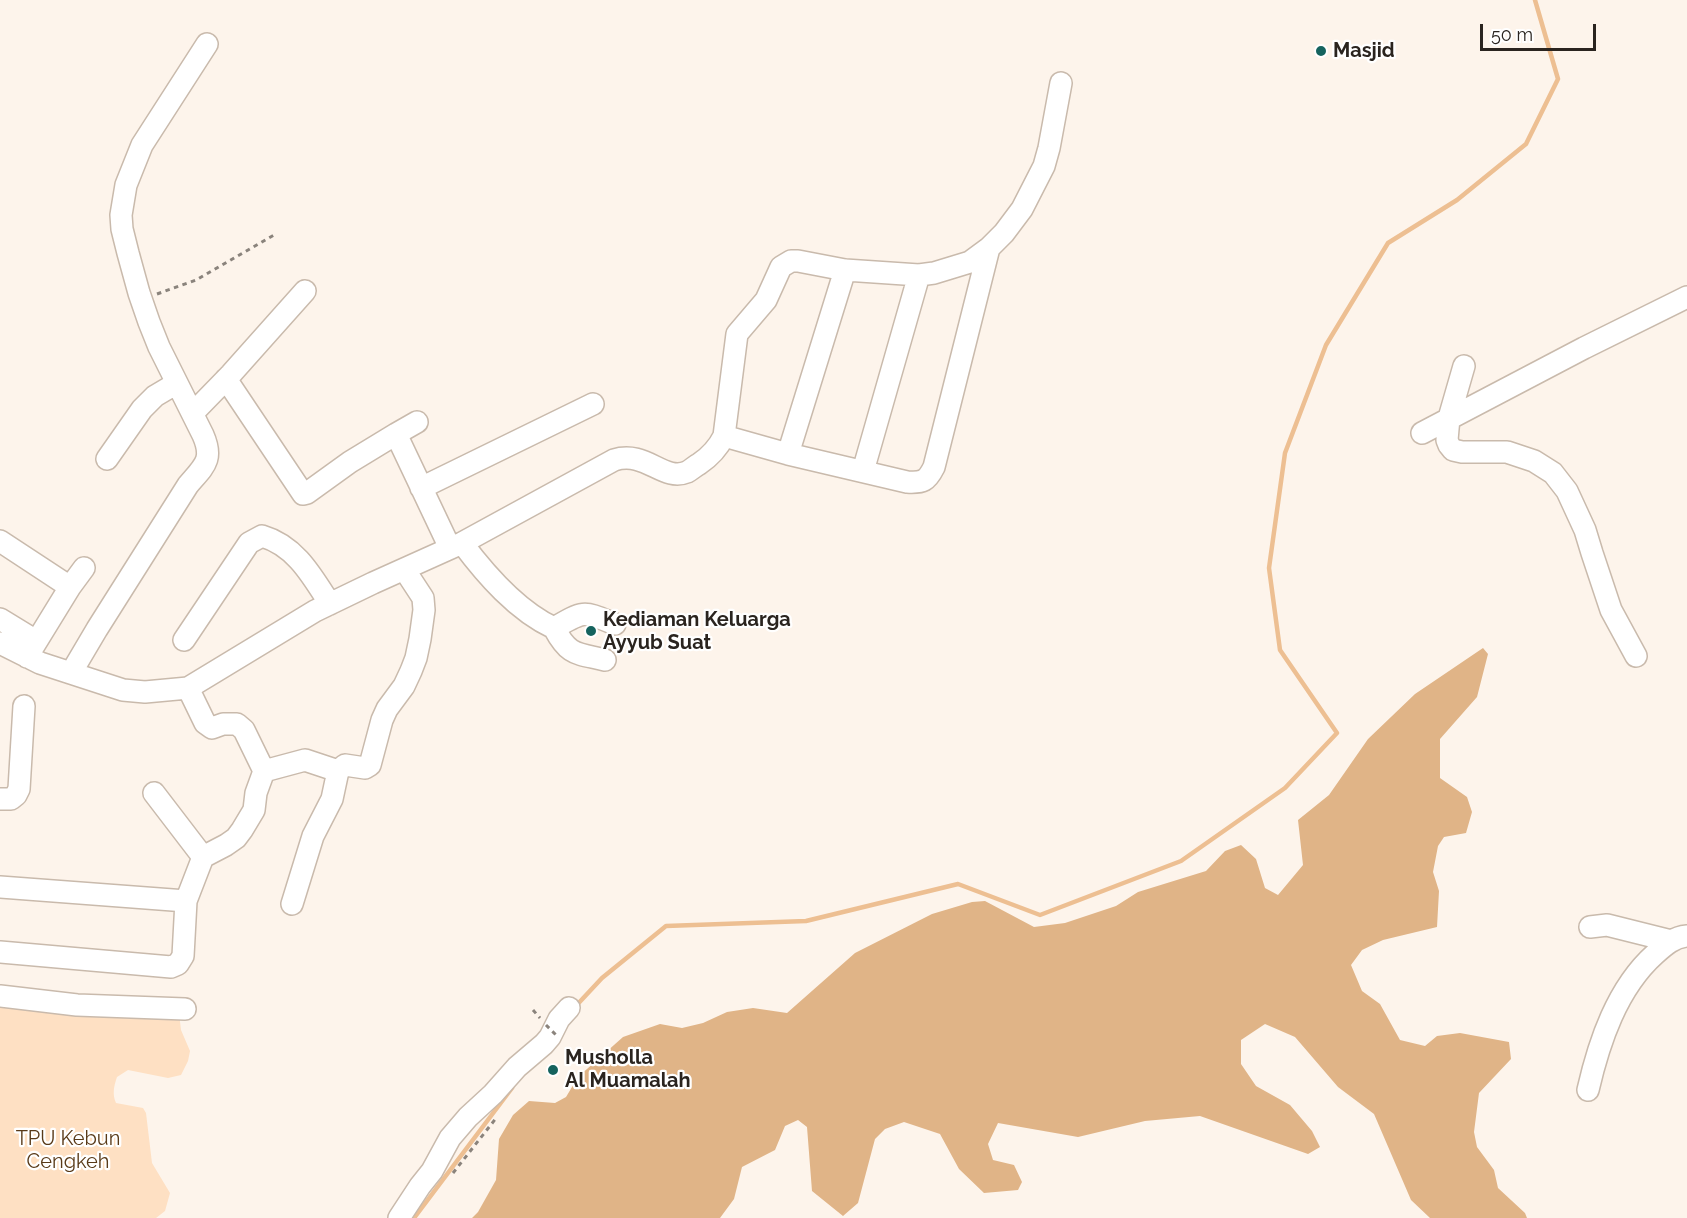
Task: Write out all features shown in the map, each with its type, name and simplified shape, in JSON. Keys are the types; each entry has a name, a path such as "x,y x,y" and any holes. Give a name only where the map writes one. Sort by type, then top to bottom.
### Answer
{"street":[{"path":"71,674 97,629 208,455 207,444 193,413 159,347 142,300 122,230 122,205 126,185 142,145 207,44"},
{"path":"0,619 51,668 123,690 145,692 188,688 315,611 456,546 614,460 633,458 672,473 679,474 687,471 707,459 717,449 724,436 737,334 766,300 782,267 791,261 798,261 845,270 919,275 934,273 970,261 989,249 1022,209 1044,166 1060,83"},
{"path":"724,436 788,454 915,483 929,477 934,467 989,249"},
{"path":"788,454 845,270"},
{"path":"863,471 919,275"},
{"path":"193,413 305,291"},
{"path":"1422,433 1687,297"},
{"path":"1464,366 1449,418 1449,445 1453,450 1507,452 1534,461 1553,473 1567,492 1586,530 1611,610 1636,656"},
{"path":"226,379 303,494 350,462 417,422"},
{"path":"106,459 154,396 177,383"},
{"path":"421,488 593,404"},
{"path":"396,434 421,488 456,546 525,610 554,628 563,644 574,653 605,660"},
{"path":"184,640 249,543 262,536 273,539 290,550 305,564 330,604"},
{"path":"0,541 70,587"},
{"path":"31,649 84,568"},
{"path":"292,904 313,836 332,799 338,771 345,765 365,768 370,765 384,715 404,686 416,658 424,610 423,598 404,569"},
{"path":"554,628 581,614 595,616 615,624"},
{"path":"0,643 31,649"},
{"path":"0,952 164,967 178,964 183,956 186,901 203,857 226,845 242,830 254,810 256,792 264,771 244,730 237,724 223,724 212,728 205,723 188,688"},
{"path":"0,799 11,799 19,789 24,706"},
{"path":"264,771 305,760 338,771"},
{"path":"154,793 203,857"},
{"path":"0,887 186,901"},
{"path":"1590,927 1606,925 1679,938"},
{"path":"1588,1090 1610,1020 1631,981 1644,964 1679,938"},
{"path":"0,996 77,1005 185,1009"},
{"path":"399,1218 432,1171 450,1138 511,1072 544,1044 559,1019 569,1008"}],"path":[{"path":"142,300 196,280 274,235"},
{"path":"546,1025 558,1037"}],"green space":[{"name":"TPU Kebun Cengkeh","path":"0,1000 179,1013 181,1030 190,1051 181,1075 168,1078 128,1070 117,1077 114,1090 116,1103 143,1108 146,1113 152,1163 170,1193 165,1211 156,1218 0,1218"}],"shaded area":[{"path":"1483,648 1488,654 1477,697 1440,739 1440,778 1467,797 1472,812 1466,833 1444,837 1438,846 1433,872 1439,891 1437,927 1383,940 1362,950 1351,965 1362,991 1380,1004 1400,1040 1425,1046 1437,1036 1460,1033 1509,1042 1511,1059 1479,1093 1474,1132 1477,1147 1494,1170 1498,1188 1525,1213 1527,1218 1430,1218 1411,1200 1374,1114 1338,1087 1295,1037 1265,1024 1241,1040 1241,1064 1256,1086 1290,1105 1312,1131 1320,1147 1308,1154 1200,1116 1145,1121 1078,1137 998,1123 988,1144 993,1160 1014,1165 1022,1182 1018,1190 984,1193 959,1169 940,1134 904,1122 885,1129 875,1139 858,1203 843,1216 812,1191 807,1127 798,1120 785,1126 775,1150 742,1167 734,1199 720,1218 472,1218 478,1212 496,1180 499,1139 513,1115 529,1101 555,1103 566,1097 578,1077 623,1037 660,1024 682,1028 703,1023 727,1012 753,1008 787,1013 855,953 932,914 972,902 985,901 1034,927 1065,923 1116,906 1138,892 1206,871 1225,851 1241,845 1256,859 1265,888 1278,895 1303,865 1298,820 1329,795 1368,739 1415,694"}],"waterway":[{"path":"574,1008 602,978 666,926 806,921 958,884 1040,915 1181,861 1285,788 1337,733 1280,650 1269,568 1285,453 1326,345 1388,243 1457,200 1526,144 1558,79 1535,0"},
{"path":"414,1218 512,1088"}],"place":[{"name":"Masjid","path":"1321,51"},
{"name":"Kediaman Keluarga Ayyub Suat","path":"591,631"},
{"name":"Musholla Al Muamalah","path":"553,1070"}]}
